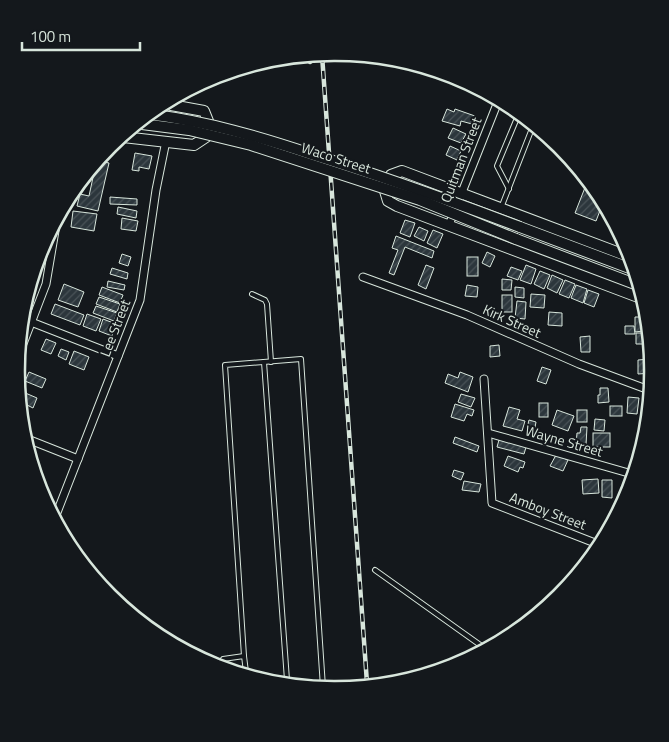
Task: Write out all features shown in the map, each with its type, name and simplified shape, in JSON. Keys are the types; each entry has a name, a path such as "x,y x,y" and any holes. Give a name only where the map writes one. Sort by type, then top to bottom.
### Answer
{"main road":[{"path":"130,138 194,145 206,137 208,120 204,111 176,106"},
{"name":"Waco Street","path":"160,116 191,120 253,136 415,187 626,267"},
{"name":"Waco Street","path":"147,125 189,130 250,145 420,200 516,239 631,282"},
{"path":"620,253 402,171 391,175 384,191 388,201 634,296"}],"street":[{"name":"Quitman Street","path":"449,225 495,107"},
{"name":"Lee Street","path":"58,510 140,300 156,190 166,141"},
{"path":"30,319 46,284 53,244"},
{"name":"Kirk Street","path":"363,277 467,315 579,364 643,388"},
{"path":"29,321 118,356"},
{"path":"484,379 488,433"},
{"name":"Wayne Street","path":"488,433 627,473"},
{"name":"Amboy Street","path":"488,433 492,503 593,542"},
{"path":"34,441 78,459"}],"lane":[{"path":"509,189 498,166 516,120"},
{"path":"502,208 531,131"},
{"path":"252,294 264,300 267,304 271,362"},
{"path":"245,667 225,365 301,360 323,680"},
{"path":"264,362 287,677"},
{"path":"375,570 479,644"},
{"path":"223,660 244,656"}],"building":[{"path":"447,109 454,112 455,109 475,116 472,124 461,121 460,126 442,121"},
{"path":"453,128 466,134 461,143 448,138"},
{"path":"450,146 461,151 457,160 446,155"},
{"path":"135,153 152,156 149,169 139,167 139,171 132,170"},
{"path":"106,162 109,163 98,211 77,206 81,194 89,196 93,178"},
{"path":"584,189 600,211 596,221 575,213"},
{"path":"110,197 137,199 137,205 110,204"},
{"path":"118,207 137,211 136,218 117,214"},
{"path":"73,211 97,214 94,231 71,227"},
{"path":"122,218 138,221 136,231 121,229"},
{"path":"405,220 415,223 410,237 400,233"},
{"path":"419,227 428,231 424,241 414,236"},
{"path":"433,230 443,234 437,248 427,243"},
{"path":"396,236 434,251 432,258 405,247 394,275 389,273 398,250 392,248"},
{"path":"487,252 495,256 490,267 482,263"},
{"path":"122,254 131,257 128,266 119,263"},
{"path":"467,257 478,257 478,276 467,276"},
{"path":"426,265 434,268 426,289 418,285"},
{"path":"526,265 536,269 531,284 520,280"},
{"path":"511,267 522,271 518,280 507,276"},
{"path":"112,268 128,273 127,279 110,274"},
{"path":"540,271 550,275 544,289 534,284"},
{"path":"552,275 563,280 557,293 547,288"},
{"path":"502,279 512,280 511,290 502,290"},
{"path":"565,280 575,284 569,298 559,294"},
{"path":"108,281 125,285 124,290 107,287"},
{"path":"64,284 84,292 78,307 58,300"},
{"path":"467,285 478,287 477,297 465,296"},
{"path":"576,285 587,289 583,303 571,298"},
{"path":"102,287 123,295 120,303 99,295"},
{"path":"515,287 524,288 524,298 515,297"},
{"path":"588,290 599,294 594,307 584,303"},
{"path":"531,294 545,295 544,308 530,307"},
{"path":"502,295 512,295 512,312 502,312"},
{"path":"99,297 120,304 117,312 96,304"},
{"path":"517,301 526,302 525,319 515,318"},
{"path":"55,304 84,315 80,325 51,314"},
{"path":"96,306 117,313 114,321 93,313"},
{"path":"549,312 562,313 562,326 548,325"},
{"path":"87,314 101,319 96,331 83,326"},
{"path":"635,317 639,317 641,331 635,332"},
{"path":"103,319 116,324 112,336 99,331"},
{"path":"625,326 634,326 635,334 625,334"},
{"path":"636,333 641,333 642,344 636,344"},
{"path":"590,336 590,352 581,352 580,337"},
{"path":"46,339 56,343 51,354 41,350"},
{"path":"499,345 500,356 490,357 490,346"},
{"path":"61,349 69,352 66,360 58,356"},
{"path":"74,351 89,357 84,370 69,364"},
{"path":"638,360 643,360 644,374 638,374"},
{"path":"542,367 551,370 546,384 537,381"},
{"path":"29,372 46,379 42,388 25,380"},
{"path":"460,372 473,377 468,392 445,383 448,374 458,378"},
{"path":"600,388 608,388 609,402 598,403"},
{"path":"26,393 37,398 33,408 27,405"},
{"path":"461,394 475,398 471,407 458,402"},
{"path":"628,397 639,398 637,414 627,413"},
{"path":"539,403 548,403 548,417 539,417"},
{"path":"455,404 474,410 472,416 467,414 464,421 451,417"},
{"path":"610,406 622,406 622,416 610,416"},
{"path":"509,407 520,410 517,419 525,421 522,431 503,426"},
{"path":"557,410 574,416 568,431 552,425"},
{"path":"577,410 587,410 587,422 577,422"},
{"path":"595,419 605,420 604,431 594,430"},
{"path":"529,420 536,422 534,433 526,432"},
{"path":"581,427 587,427 586,445 576,444 577,433 580,433"},
{"path":"593,433 610,433 610,447 593,447"},
{"path":"455,437 479,446 477,452 453,443"},
{"path":"499,440 527,444 524,454 497,447"},
{"path":"556,455 568,460 563,471 550,466"},
{"path":"508,456 525,462 523,468 520,467 518,472 504,466"},
{"path":"454,470 464,473 461,480 452,476"},
{"path":"598,479 599,493 583,494 582,480"},
{"path":"602,480 612,480 612,498 602,497"},
{"path":"464,481 481,484 479,492 462,490"}],"railway":[{"path":"322,62 367,679"}]}
